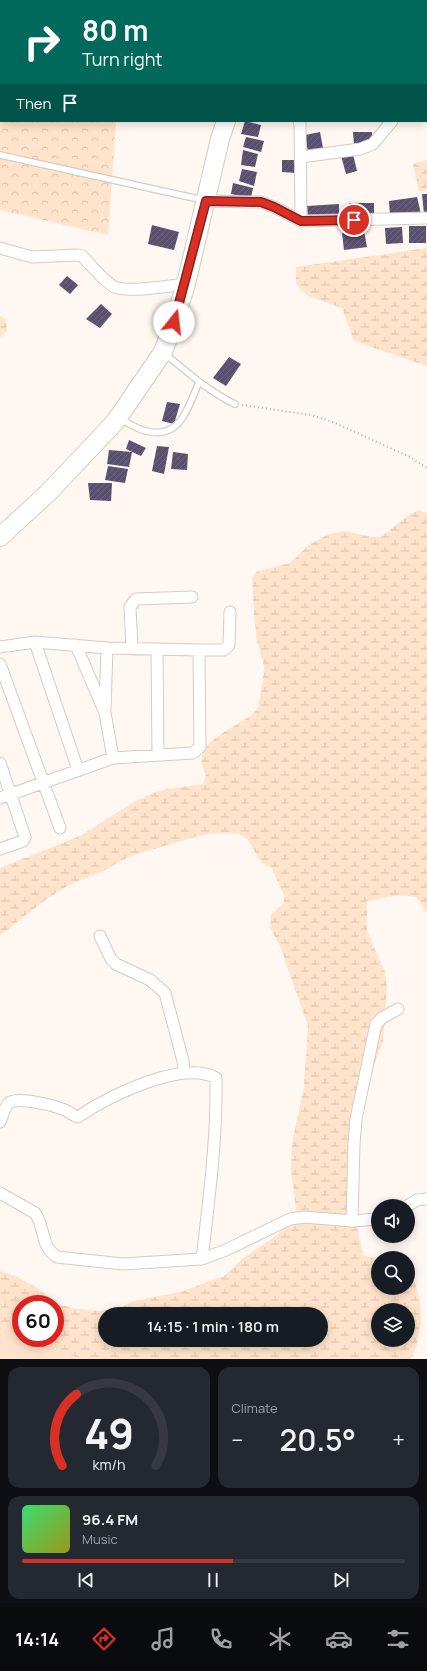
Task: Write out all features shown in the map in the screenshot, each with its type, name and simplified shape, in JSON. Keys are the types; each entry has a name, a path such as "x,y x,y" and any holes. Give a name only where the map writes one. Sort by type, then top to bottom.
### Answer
{"main road":[{"path":"0,537 58,483 118,418 163,352 186,284 220,139 226,122"}],"street":[{"path":"299,122 301,157 301,221"},
{"path":"301,157 360,148 373,144 391,122"},
{"path":"206,201 261,202 301,221 427,218"},
{"path":"0,248 32,257 82,256 116,288 147,288 186,284"},
{"path":"132,649 130,607 136,599 192,598"},
{"path":"0,647 35,642 107,648 224,650 229,645 230,612"},
{"path":"35,642 78,770"},
{"path":"76,645 105,714"},
{"path":"107,648 105,714 113,758"},
{"path":"156,650 158,755"},
{"path":"0,798 113,758 193,753 200,747 199,650"},
{"path":"0,664 60,828"},
{"path":"0,763 12,794 25,837 23,841 0,849"},
{"path":"100,936 111,959 116,964 150,980 165,993 183,1060 184,1072"},
{"path":"352,1221 354,1144 362,1086 376,1024 382,1018 398,1009"},
{"path":"0,1122 8,1103 12,1101 24,1101 54,1106 66,1110 78,1117 95,1105 163,1076 184,1072 207,1073 216,1078 214,1160 202,1259"},
{"path":"0,1193 36,1213 46,1245 50,1252 57,1257 123,1264 202,1259 226,1250 290,1220 305,1217 352,1221 371,1220"},
{"path":"415,1201 427,1199"}],"lane":[{"path":"0,155 206,201"},
{"path":"163,352 216,395 235,404"},
{"path":"118,418 145,431 157,433 170,430 182,420 199,382"}],"path":[{"path":"235,404 312,415 333,422 410,457 427,468"}],"green space":[{"path":"0,122 116,122 108,235 0,210"},
{"path":"427,160 427,190 419,192 413,164"},
{"path":"427,248 427,366 354,341 342,308 308,296 296,284 296,267"},
{"path":"0,316 6,319 7,331 0,338"},
{"path":"419,510 427,513 427,913 416,897 399,895 367,901 367,931 385,972 387,987 383,1042 366,1085 361,1115 357,1226 363,1255 371,1258 371,1295 415,1295 415,1284 420,1302 421,1314 415,1349 411,1359 82,1359 59,1352 55,1347 64,1347 64,1306 77,1309 98,1311 98,1347 328,1347 328,1307 122,1307 131,1302 183,1291 224,1276 241,1260 277,1235 292,1219 296,1209 291,1171 292,1144 304,1086 308,1026 280,946 270,928 271,915 283,904 285,897 271,867 265,865 261,861 244,836 238,834 218,833 198,836 132,856 105,870 80,880 57,892 0,935 0,868 80,836 132,803 153,793 167,789 203,784 206,774 202,762 203,752 210,743 219,736 251,716 258,706 262,688 264,667 257,640 254,617 252,579 256,572 290,563 309,545 329,534 345,531 372,537 381,537 407,516"},
{"path":"0,1271 17,1277 37,1288 46,1295 12,1295 12,1333 0,1331"},
{"path":"0,1331 12,1333 12,1347 55,1347 59,1352 82,1359 0,1359"}],"building":[{"path":"245,122 261,125 258,137 241,134"},
{"path":"320,132 323,148 308,152 305,135"},
{"path":"353,132 372,132 372,142 354,144"},
{"path":"246,137 264,141 261,152 243,147"},
{"path":"243,150 258,154 255,167 241,165"},
{"path":"353,154 357,171 346,174 341,156"},
{"path":"282,160 297,160 297,173 282,172"},
{"path":"242,169 257,172 254,186 239,181"},
{"path":"233,183 253,188 251,198 231,194"},
{"path":"422,194 427,194 427,214 424,214"},
{"path":"417,197 421,214 390,216 389,201"},
{"path":"349,203 374,203 374,217 348,219"},
{"path":"339,204 339,218 308,220 307,206"},
{"path":"152,225 179,232 174,250 148,244"},
{"path":"409,226 426,226 426,243 409,243"},
{"path":"402,227 403,243 386,244 385,228"},
{"path":"364,231 367,247 344,250 342,233"},
{"path":"67,276 78,285 70,294 59,285"},
{"path":"101,304 112,314 100,328 86,319"},
{"path":"229,357 241,364 226,386 213,378"},
{"path":"167,402 180,404 174,424 162,421"},
{"path":"129,440 146,448 141,456 126,449"},
{"path":"157,446 169,447 164,474 152,471"},
{"path":"109,450 132,452 129,467 107,464"},
{"path":"173,452 188,454 187,470 171,469"},
{"path":"108,466 128,469 125,483 105,480"},
{"path":"88,483 112,483 111,501 90,500"}],"route":[{"path":"174,322 186,284 206,201 261,202 301,221 323,222 354,220"}]}
